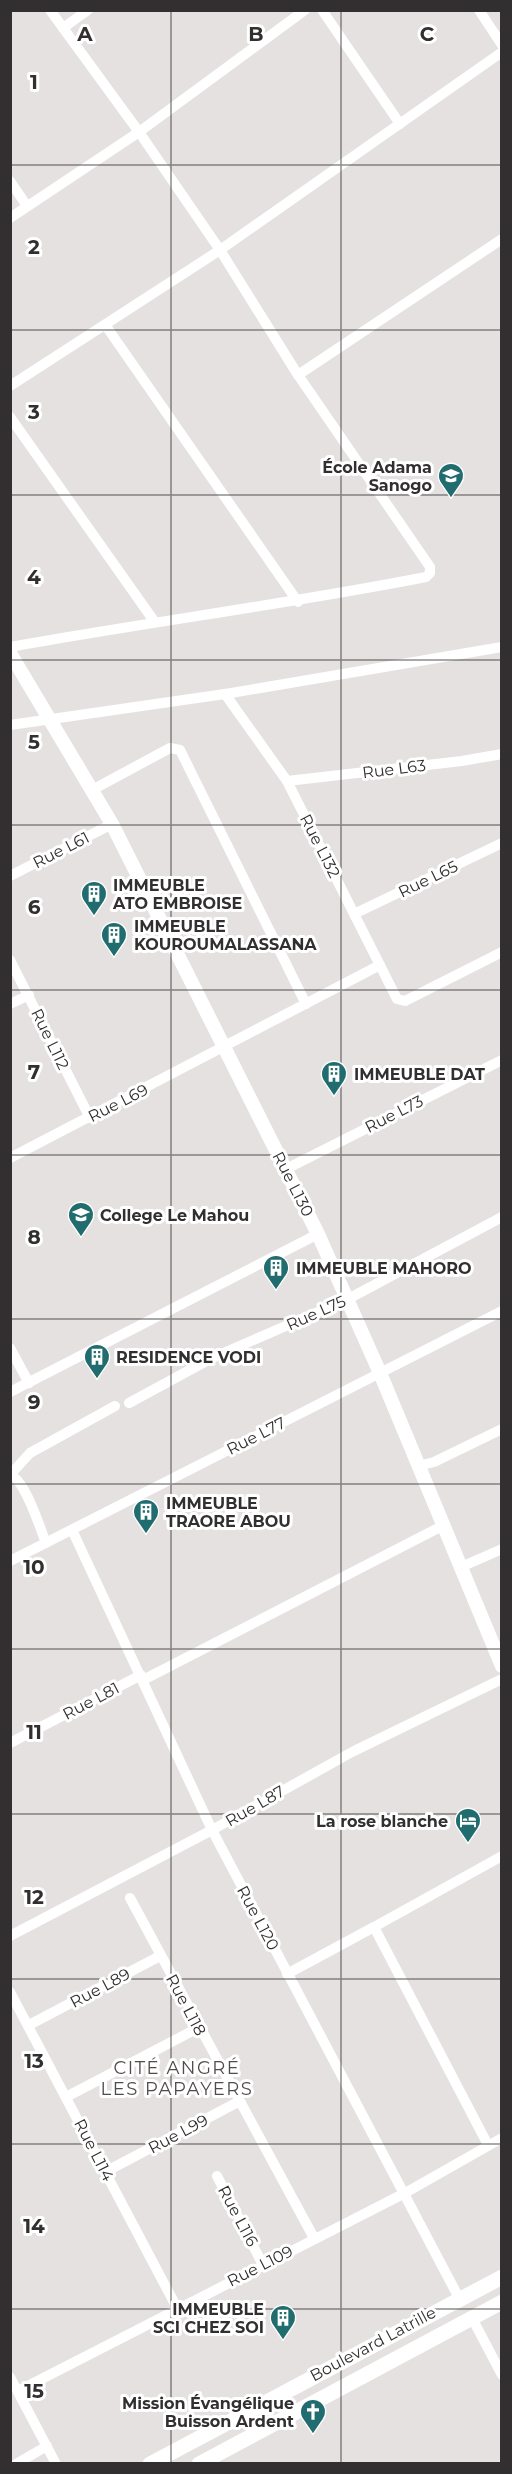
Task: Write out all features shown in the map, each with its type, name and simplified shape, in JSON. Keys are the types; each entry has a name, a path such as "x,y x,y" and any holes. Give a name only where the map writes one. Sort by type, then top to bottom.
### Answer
{"main road":[{"name":"Boulevard Latrille","path":"150,2463 501,2277"},
{"name":"Boulevard Latrille","path":"199,2463 501,2302"}],"street":[{"path":"10,647 154,621 298,602 426,577 430,573 430,567 298,375 220,250 139,132 50,10"},
{"path":"63,28 88,10"},
{"path":"10,218 139,132 305,10"},
{"path":"322,10 400,124"},
{"path":"478,10 501,45"},
{"path":"10,386 106,326 220,250 501,52"},
{"path":"10,181 27,206"},
{"path":"298,375 501,239"},
{"path":"106,326 298,602"},
{"path":"10,417 154,621"},
{"path":"10,724 225,694 501,647"},
{"name":"Rue L130","path":"10,653 112,824 318,1234 380,1373 501,1666"},
{"name":"Rue L132","path":"225,694 287,781 397,999 405,1001 501,952"},
{"path":"92,790 170,748 180,750 306,1004"},
{"name":"Rue L63","path":"287,781 462,761 501,754"},
{"name":"Rue L61","path":"10,876 112,824"},
{"name":"Rue L65","path":"354,914 501,843"},
{"name":"Rue L112","path":"10,960 90,1118"},
{"name":"Rue L69","path":"10,1158 380,965"},
{"path":"10,1004 29,995"},
{"name":"Rue L73","path":"286,1168 501,1060"},
{"name":"Rue L75","path":"129,1403 213,1358 348,1299 501,1217"},
{"path":"10,1392 318,1234"},
{"name":"Rue L77","path":"10,1561 501,1311"},
{"path":"10,1348 29,1383"},
{"path":"46,1543 22,1485 10,1475 30,1453 115,1406"},
{"path":"418,1466 434,1462 501,1429"},
{"name":"Rue L81","path":"10,1743 444,1525"},
{"name":"Rue L120","path":"72,1530 212,1830 459,2298"},
{"path":"461,1567 501,1548"},
{"name":"Rue L87","path":"10,1936 212,1830 352,1752 501,1679"},
{"path":"287,1974 501,1856"},
{"name":"Rue L118","path":"130,1898 238,2102 314,2238"},
{"path":"374,1927 488,2145"},
{"name":"Rue L89","path":"29,2025 160,1956"},
{"name":"Rue L114","path":"10,1992 177,2308"},
{"path":"66,2097 198,2028"},
{"name":"Rue L99","path":"105,2172 238,2102"},
{"name":"Rue L109","path":"18,2391 177,2308 261,2261 314,2238 405,2193 501,2138"},
{"name":"Rue L116","path":"217,2176 261,2261"},
{"path":"472,2318 501,2374"},
{"path":"10,2377 56,2463"},
{"path":"16,2463 47,2446"}],"place":[{"name":"École Adama Sanogo","path":"451,499"},
{"name":"IMMEUBLE ATO EMBROISE","path":"94,917"},
{"name":"IMMEUBLE KOUROUMALASSANA","path":"114,958"},
{"name":"IMMEUBLE DAT","path":"334,1097"},
{"name":"College Le Mahou","path":"81,1238"},
{"name":"IMMEUBLE MAHORO","path":"276,1291"},
{"name":"RESIDENCE VODI","path":"97,1380"},
{"name":"IMMEUBLE TRAORE ABOU","path":"146,1535"},
{"name":"La rose blanche","path":"468,1844"},
{"name":"IMMEUBLE SCI CHEZ SOI","path":"283,2341"},
{"name":"Mission Évangélique Buisson Ardent","path":"313,2435"}],"district":[{"name":"CITÉ ANGRÉ LES PAPAYERS","path":"177,2078"}]}
